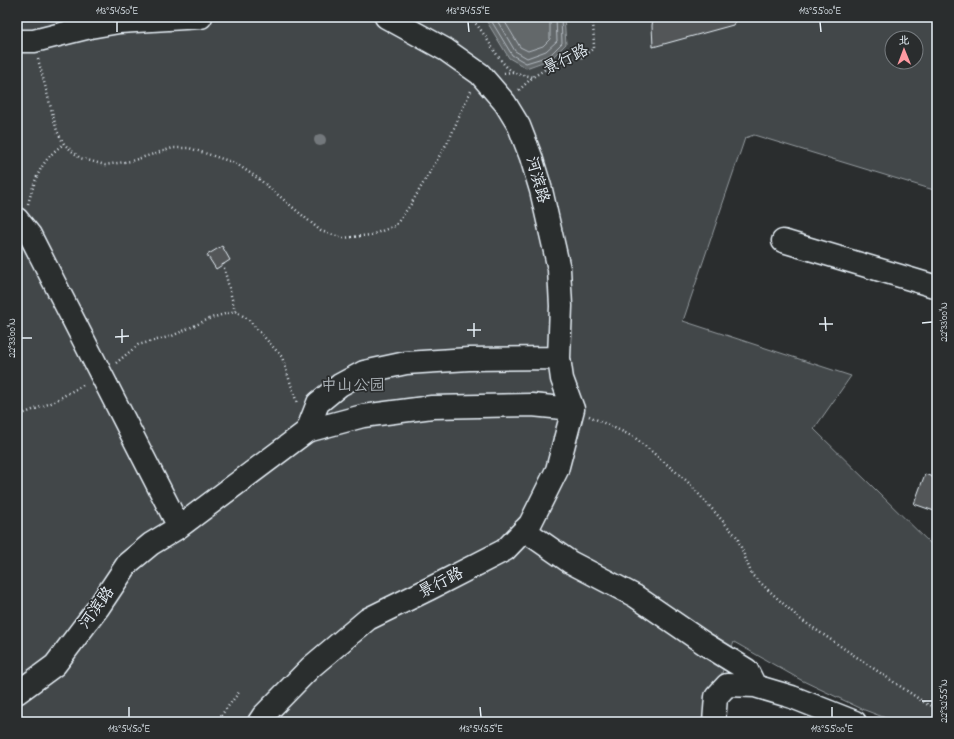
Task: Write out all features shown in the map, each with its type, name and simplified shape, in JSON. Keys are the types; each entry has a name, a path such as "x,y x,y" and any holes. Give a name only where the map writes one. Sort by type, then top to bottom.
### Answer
{"lane":[{"path":"25,41 119,22 201,17"},
{"name":"河滨路","path":"386,17 446,50 480,74 505,103 519,126 531,157 541,190 559,269 561,306 559,358 562,379 572,408"},
{"path":"17,219 30,235 179,527"},
{"path":"783,242 937,287"},
{"path":"307,432 318,403 340,385 364,372 406,363 469,359 559,358"},
{"path":"307,432 363,416 432,407 532,405 572,408"},
{"name":"景行路","path":"259,722 263,716 311,667 368,619 505,550 530,524 557,470 572,408"},
{"name":"河滨路","path":"17,693 55,665 98,608 128,563 151,544 179,527 307,432"},
{"path":"524,530 570,562 635,596 705,644 747,670 755,686"},
{"path":"714,722 716,697 727,685 755,686 792,697 855,722"}],"path":[{"path":"466,17 476,25 503,64 513,72"},
{"name":"景行路","path":"505,103 533,77 555,63 582,56 594,48 593,17"},
{"path":"25,41 57,131 64,144 80,158 105,165 131,161 173,148 189,148 235,163 259,179 321,231 343,238 371,235 395,226 411,204 450,138 465,103 480,74 513,72"},
{"name":"景行路","path":"513,72 533,77"},
{"path":"17,219 27,206 33,185 43,164 52,152 64,144"},
{"path":"223,264 235,311 248,319 282,357 307,432"},
{"path":"17,416 51,403 102,375 138,345 172,336 212,318 235,311"},
{"path":"572,408 634,438 687,481 737,537 752,575 800,619 928,705 937,706"},
{"path":"216,722 240,691"}],"green space":[{"name":"中山公园","path":"17,17 937,17 937,191 754,135 745,138 683,321 851,376 814,429 937,550 937,722 896,722 862,709 801,680 734,642 704,719 660,722 17,722"}],"water":[{"path":"484,17 564,17 566,44 551,59 526,68 509,58"}],"building":[{"path":"653,17 738,17 733,25 653,47"},
{"path":"222,246 230,260 216,269 207,255"},
{"path":"925,474 937,479 937,512 914,504"}]}
